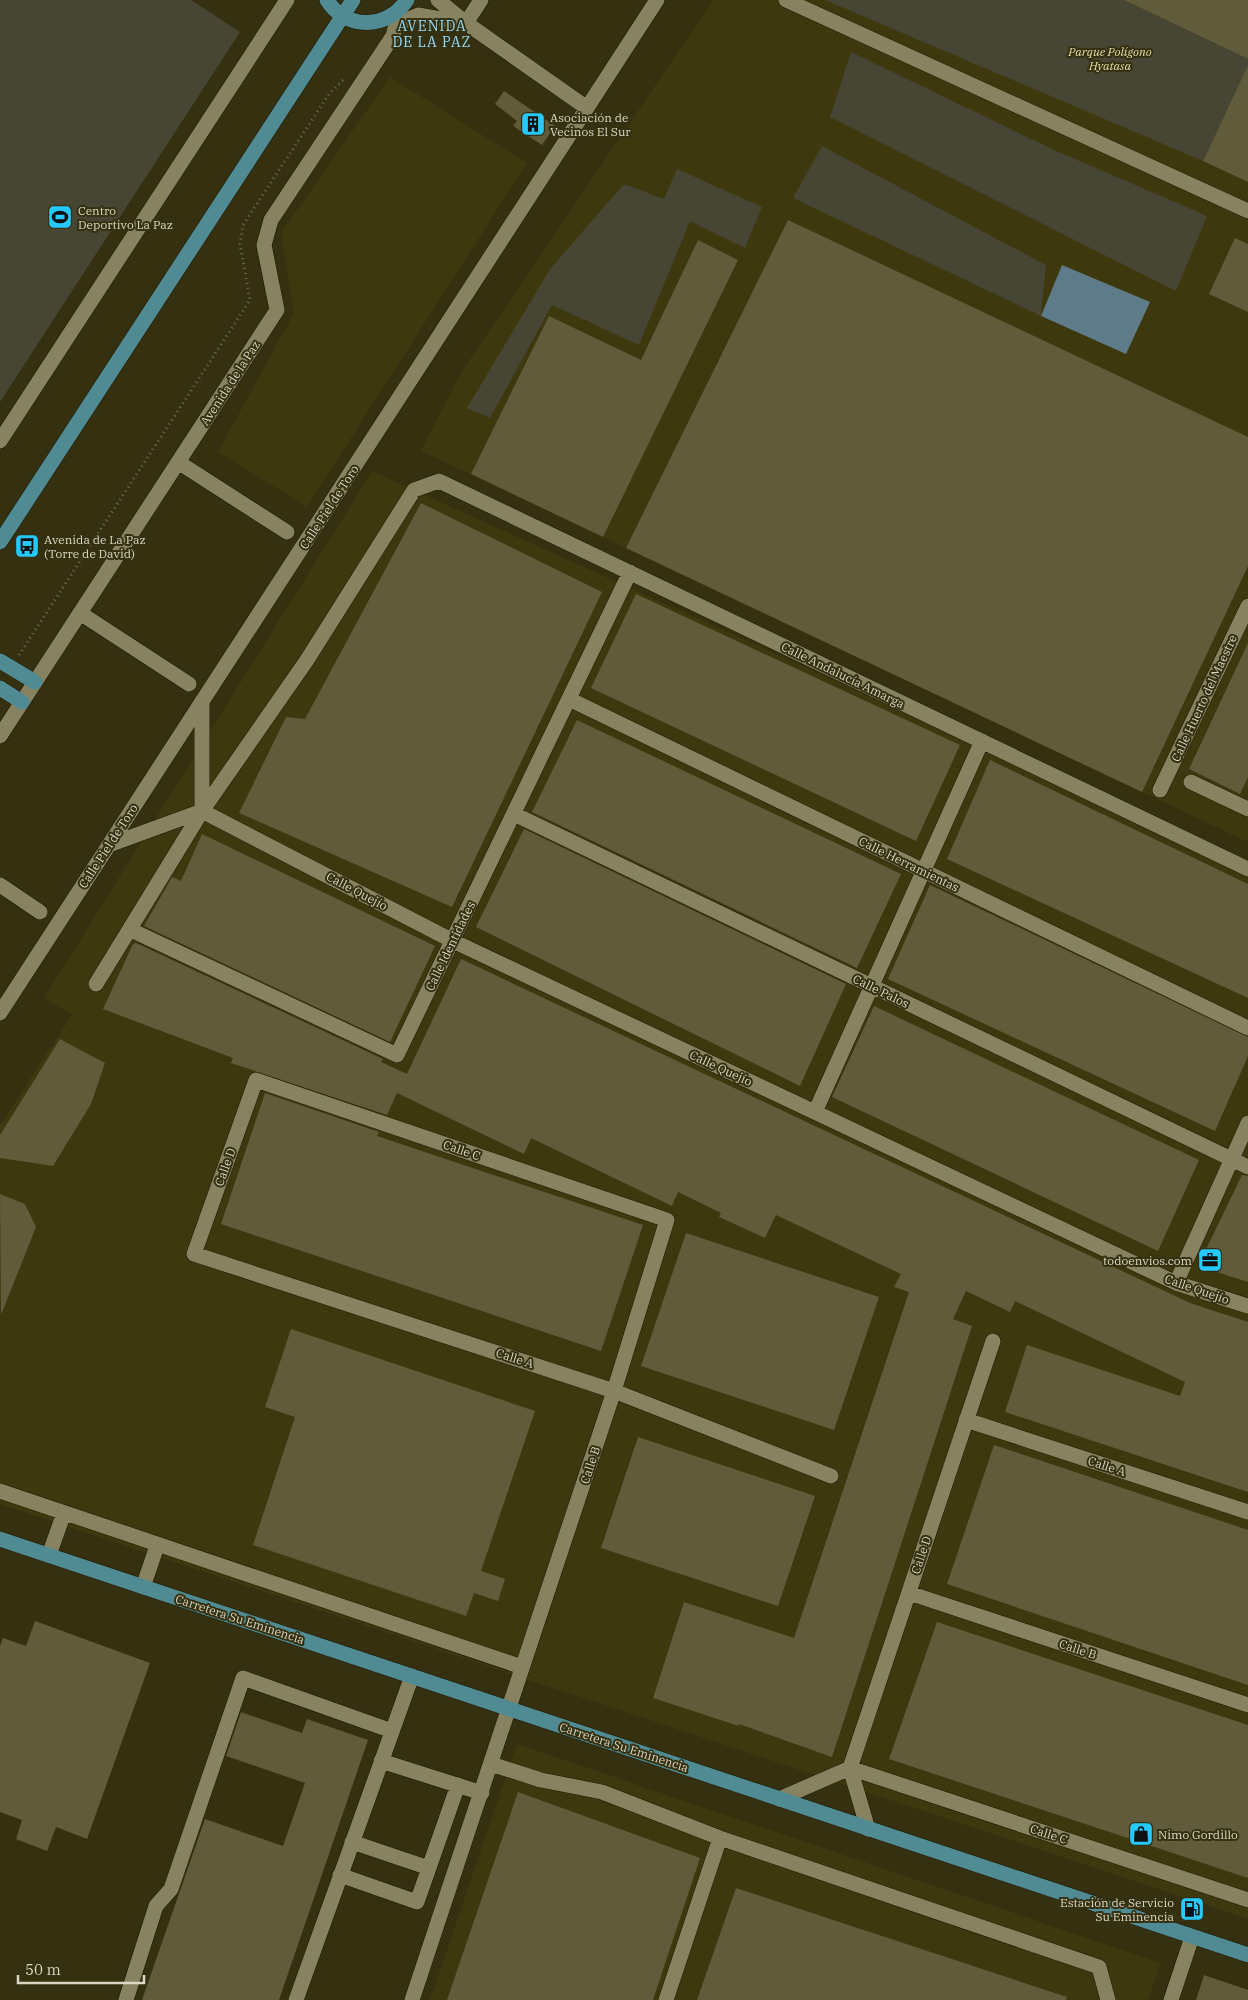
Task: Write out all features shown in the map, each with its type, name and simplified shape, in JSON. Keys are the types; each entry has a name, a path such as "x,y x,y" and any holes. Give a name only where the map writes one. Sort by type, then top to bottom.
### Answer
{"main road":[{"path":"327,0 343,16 356,22 369,23 394,20 407,0"},
{"path":"0,542 353,0"},
{"path":"6,664 35,682"},
{"path":"0,688 22,702"},
{"name":"Carretera Su Eminencia","path":"0,1539 1248,1956"}],"street":[{"path":"0,441 287,0"},
{"path":"438,0 466,23 587,108"},
{"path":"466,23 481,0"},
{"name":"Calle Piel de Toro","path":"0,1013 657,0"},
{"path":"786,0 1248,211"},
{"path":"394,20 418,15 466,23"},
{"name":"Avenida de la Paz","path":"0,736 277,310 264,245 271,220 393,36 394,20"},
{"path":"178,462 287,532"},
{"name":"Calle Andalucía Amarga","path":"202,811 307,660 414,490 439,481 1248,869"},
{"name":"Calle Identidades","path":"131,930 397,1055 630,572"},
{"name":"Calle Huerto del Maestre","path":"1160,790 1248,606"},
{"path":"80,613 189,684"},
{"name":"Calle Herramientas","path":"569,699 1248,1028"},
{"path":"96,984 131,930 202,811 202,701"},
{"path":"815,1112 982,741"},
{"path":"1191,782 1247,806"},
{"path":"109,845 202,811"},
{"name":"Calle Quejío","path":"202,811 453,941 1176,1284 1248,1306"},
{"name":"Calle Palos","path":"514,814 1248,1168"},
{"path":"0,885 40,912"},
{"name":"Calle C","path":"256,1080 667,1220"},
{"name":"Calle D","path":"194,1254 256,1080"},
{"path":"1176,1284 1248,1123"},
{"name":"Calle B","path":"412,2000 614,1391 667,1220"},
{"name":"Calle A","path":"194,1254 614,1391 831,1476"},
{"name":"Calle D","path":"850,1768 993,1341"},
{"name":"Calle A","path":"966,1420 1248,1512"},
{"path":"0,1491 157,1546 522,1667"},
{"path":"49,1555 64,1513"},
{"path":"143,1587 157,1546"},
{"name":"Calle B","path":"909,1593 1248,1705"},
{"path":"296,2000 412,1676"},
{"path":"126,2000 156,1906 171,1889 243,1678 392,1731"},
{"path":"381,1761 482,1793"},
{"path":"491,1764 541,1780 602,1792 720,1838 1100,1967 1108,2000"},
{"path":"779,1799 850,1768 868,1829"},
{"name":"Calle C","path":"850,1768 1248,1900"},
{"path":"340,1875 418,1902 458,1786"},
{"path":"666,2000 720,1838"},
{"path":"352,1842 429,1868"},
{"path":"1171,2000 1192,1937"}],"path":[{"path":"6,664 250,300 240,244 243,225 329,94 347,75"}],"shaded area":[{"path":"713,0 1248,0 1248,842 421,451 460,374"},
{"path":"390,77 527,163 307,507 218,452 294,313 281,233"},
{"path":"372,471 1138,818 1248,873 1248,1919 0,1504 0,1125 72,1015 44,998"},
{"path":"517,1744 1161,1963 1148,2000 430,2000"}],"green space":[{"name":"Centro Deportivo La Paz","path":"0,0 191,0 240,32 0,402"},
{"name":"Parque Polígono Hyatasa","path":"825,0 1124,0 1248,59 1248,65 1203,161"},
{"path":"851,52 1052,149 1207,216 1176,291 830,117"},
{"path":"822,146 1046,265 1041,316 793,198"},
{"path":"677,169 762,207 745,248 690,221 639,345 552,305 490,418 467,408 550,269 624,184 664,199"}],"water":[{"path":"1062,265 1150,302 1126,354 1041,316"}],"building":[{"path":"1124,0 1248,0 1248,59 1185,29"},
{"path":"1248,65 1248,182 1203,161"},
{"name":"Asociación de Vecinos El Sur","path":"504,91 555,126 542,145 513,126 517,121 495,104"},
{"path":"788,220 1248,437 1248,566 1142,792 626,548"},
{"path":"1235,238 1248,244 1248,312 1209,294"},
{"path":"698,240 738,260 603,537 471,474 549,316 641,360"},
{"path":"421,503 602,592 452,907 239,813 286,717 305,719"},
{"path":"636,594 960,745 916,841 591,688"},
{"path":"1248,643 1248,777 1240,794 1189,769"},
{"path":"577,720 901,874 857,968 532,812"},
{"path":"990,760 1248,884 1248,998 947,859"},
{"path":"524,829 846,984 800,1086 476,927"},
{"path":"202,834 435,946 390,1042 144,926 172,877 181,881"},
{"path":"930,885 1248,1037 1248,1056 1215,1131 888,979"},
{"path":"136,943 383,1059 381,1062 407,1074 461,959 1190,1303 1248,1322 1248,1492 1005,1412 1027,1345 1180,1396 1185,1382 1015,1301 1010,1312 966,1291 953,1319 972,1326 832,1757 739,1724 739,1726 653,1698 684,1602 794,1638 909,1292 894,1287 901,1274 776,1215 765,1238 719,1217 721,1213 678,1192 672,1206 531,1138 524,1154 397,1093 387,1115 231,1063 233,1058 103,1009 133,944"},
{"path":"874,1006 1199,1160 1158,1251 832,1097"},
{"path":"60,1039 105,1063 91,1104 53,1166 0,1158 0,1135"},
{"path":"265,1093 379,1132 377,1136 643,1225 601,1351 221,1224"},
{"path":"1242,1175 1248,1176 1248,1282 1198,1266"},
{"path":"0,1194 25,1204 36,1227 1,1315"},
{"path":"686,1233 879,1297 834,1430 641,1366"},
{"path":"291,1329 535,1411 481,1571 505,1579 498,1601 474,1593 466,1616 253,1545 295,1417 265,1407"},
{"path":"638,1437 815,1496 778,1606 601,1548"},
{"path":"994,1445 1248,1530 1248,1685 947,1584"},
{"path":"35,1621 150,1663 87,1839 56,1827 47,1851 16,1839 22,1820 0,1812 0,1646 3,1638 26,1646"},
{"path":"937,1622 1248,1725 1248,1878 889,1759"},
{"path":"241,1712 302,1733 307,1719 368,1740 279,2000 142,2000 205,1819 283,1846 305,1783 226,1756"},
{"path":"518,1792 700,1858 653,2000 447,2000"},
{"path":"736,1888 1067,1997 1066,2000 697,2000"},
{"path":"1204,1975 1248,1990 1248,2000 1196,2000"}],"place":[{"name":"Asociación de Vecinos El Sur","path":"533,124"},
{"name":"Centro Deportivo La Paz","path":"60,217"},
{"name":"Avenida de La Paz (Torre de David)","path":"27,546"},
{"name":"todoenvios.com","path":"1210,1260"},
{"name":"Nimo Gordillo","path":"1141,1834"},
{"name":"Estación de Servicio Su Eminencia","path":"1192,1909"}],"district":[{"name":"AVENIDA DE LA PAZ","path":"432,34"}]}
